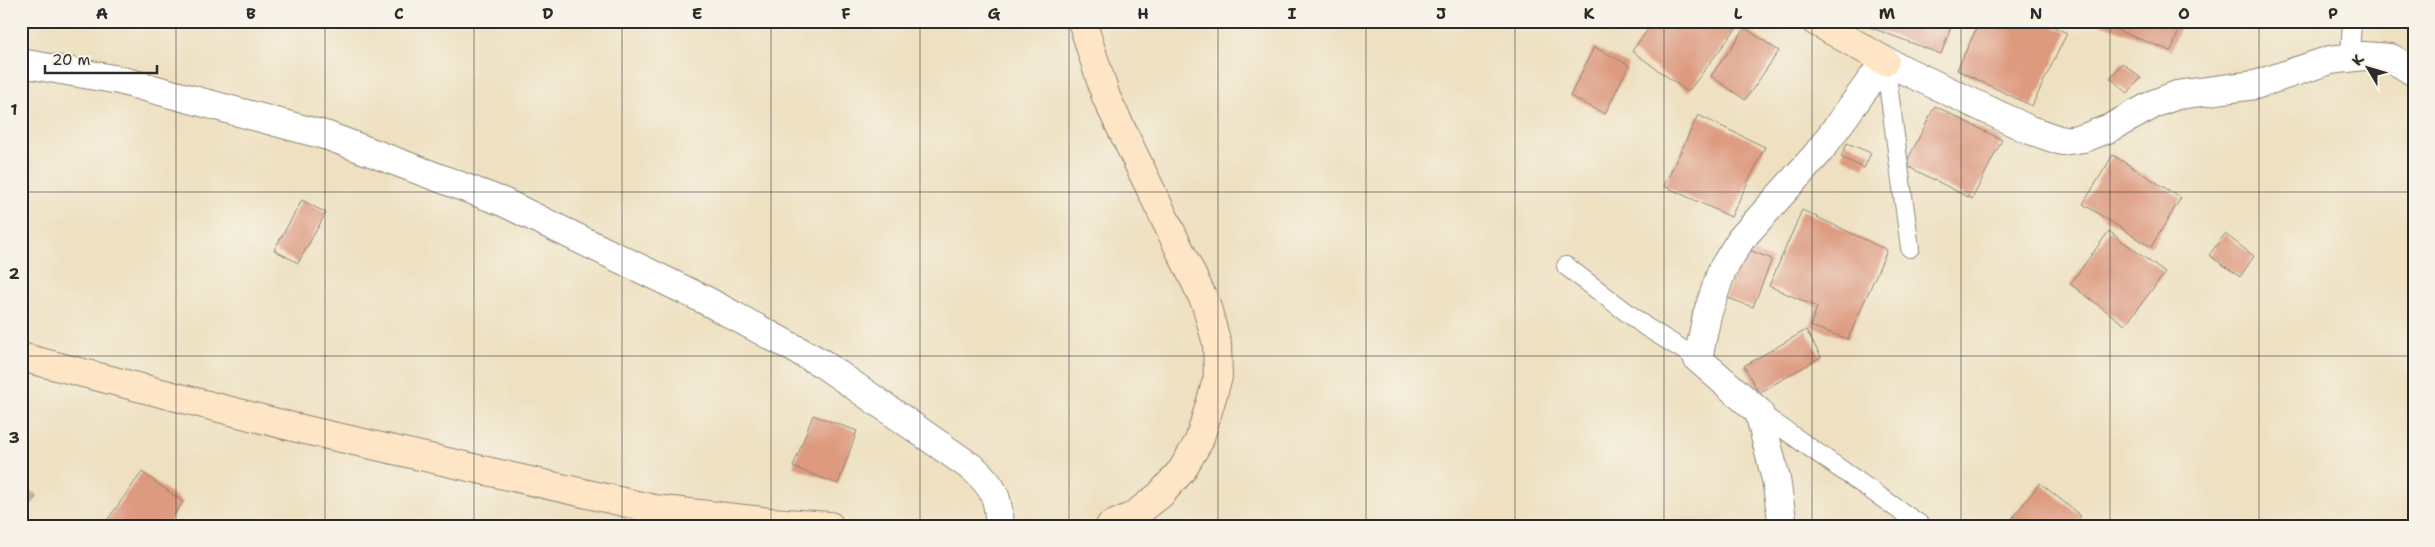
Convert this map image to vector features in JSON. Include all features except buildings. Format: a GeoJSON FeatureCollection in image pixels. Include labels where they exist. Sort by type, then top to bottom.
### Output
{"type":"FeatureCollection","features":[{"type":"Feature","properties":{"kind":"street"},"geometry":{"type":"LineString","coordinates":[[1082,21],[1106,97],[1202,295],[1217,344],[1218,377],[1199,441],[1182,470],[1160,495],[1133,516],[1110,526]]}},
{"type":"Feature","properties":{"kind":"street"},"geometry":{"type":"LineString","coordinates":[[1815,21],[1885,61],[2030,130],[2062,142],[2084,138],[2110,128],[2156,103],[2177,95],[2255,85],[2330,60],[2364,56],[2391,58],[2414,72]]}},
{"type":"Feature","properties":{"kind":"street"},"geometry":{"type":"LineString","coordinates":[[1784,526],[1776,479],[1759,412],[1698,359],[1707,315],[1722,270],[1741,239],[1818,153],[1885,61]]}},
{"type":"Feature","properties":{"kind":"street"},"geometry":{"type":"LineString","coordinates":[[21,63],[119,80],[328,136],[502,202],[705,300],[823,364],[974,469],[990,484],[998,502],[1000,526]]}},
{"type":"Feature","properties":{"kind":"street"},"geometry":{"type":"LineString","coordinates":[[21,357],[297,428],[654,509],[771,522],[830,526]]}},
{"type":"Feature","properties":{"kind":"lane"},"geometry":{"type":"LineString","coordinates":[[2350,57],[2352,21]]}},
{"type":"Feature","properties":{"kind":"lane"},"geometry":{"type":"LineString","coordinates":[[1885,61],[1910,248]]}},
{"type":"Feature","properties":{"kind":"lane"},"geometry":{"type":"LineString","coordinates":[[1566,266],[1646,327],[1698,359]]}},
{"type":"Feature","properties":{"kind":"lane"},"geometry":{"type":"LineString","coordinates":[[1759,412],[1922,526]]}}]}
